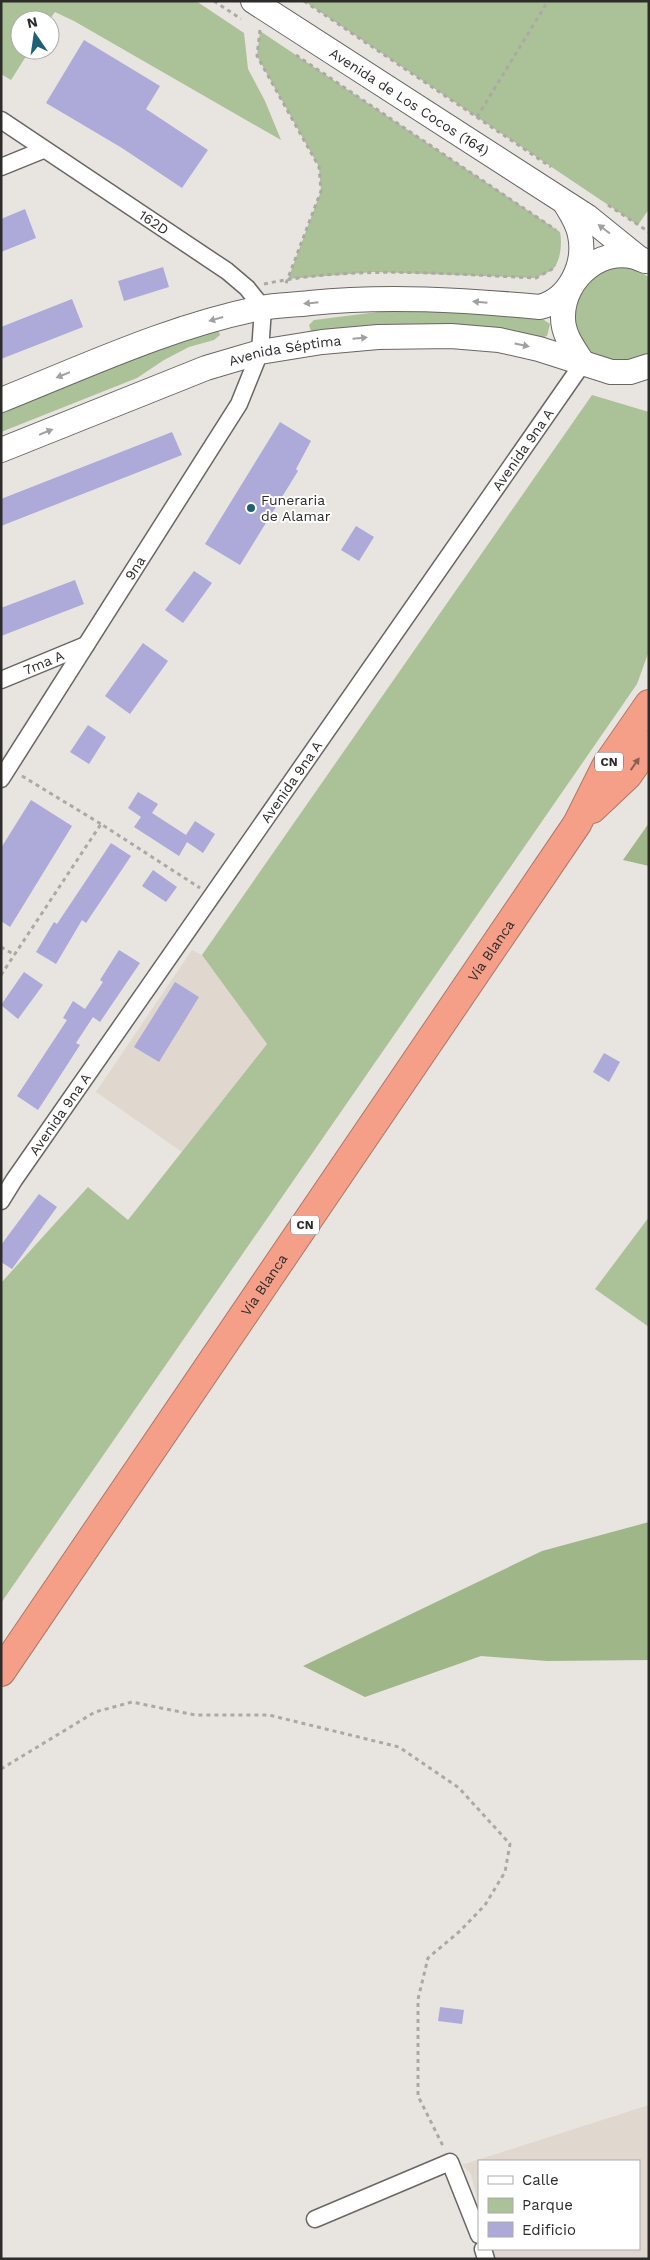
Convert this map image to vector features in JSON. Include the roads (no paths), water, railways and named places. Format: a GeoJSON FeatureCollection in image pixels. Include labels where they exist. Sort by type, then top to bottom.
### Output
{"type":"FeatureCollection","features":[{"type":"Feature","properties":{"kind":"highway","name":"Vía Blanca"},"geometry":{"type":"LineString","coordinates":[[1,1672],[577,824],[606,766],[649,704]]}},
{"type":"Feature","properties":{"kind":"highway","name":"Vía Blanca"},"geometry":{"type":"LineString","coordinates":[[577,824],[628,775],[649,744]]}},
{"type":"Feature","properties":{"kind":"highway"},"geometry":{"type":"LineString","coordinates":[[1,1653],[32,1625]]}},
{"type":"Feature","properties":{"kind":"main road","name":"Avenida de Los Cocos (164)"},"geometry":{"type":"LineString","coordinates":[[253,14],[588,217],[646,256]]}},
{"type":"Feature","properties":{"kind":"main road","name":"Avenida de Los Cocos (164)"},"geometry":{"type":"LineString","coordinates":[[565,203],[576,220],[582,250],[579,265],[564,300],[563,319],[567,338],[583,362]]}},
{"type":"Feature","properties":{"kind":"main road"},"geometry":{"type":"LineString","coordinates":[[1,400],[167,334],[220,318],[263,308],[328,301],[426,298],[540,307],[549,305],[584,269],[602,259],[620,256],[646,256]]}},
{"type":"Feature","properties":{"kind":"main road","name":"Avenida Séptima"},"geometry":{"type":"LineString","coordinates":[[1,450],[206,368],[260,352],[322,342],[378,336],[451,336],[499,340],[539,348],[610,372],[642,371]]}},
{"type":"Feature","properties":{"kind":"street","name":"162D"},"geometry":{"type":"LineString","coordinates":[[1,120],[43,150],[227,271],[247,288],[263,308]]}},
{"type":"Feature","properties":{"kind":"street"},"geometry":{"type":"LineString","coordinates":[[1,167],[43,150]]}},
{"type":"Feature","properties":{"kind":"street"},"geometry":{"type":"LineString","coordinates":[[260,352],[263,308]]}},
{"type":"Feature","properties":{"kind":"street","name":"9na"},"geometry":{"type":"LineString","coordinates":[[5,773],[239,404],[260,352]]}},
{"type":"Feature","properties":{"kind":"street","name":"Avenida 9na A"},"geometry":{"type":"LineString","coordinates":[[1,1201],[583,362]]}},
{"type":"Feature","properties":{"kind":"street","name":"7ma A"},"geometry":{"type":"LineString","coordinates":[[1,680],[86,645]]}},
{"type":"Feature","properties":{"kind":"street"},"geometry":{"type":"LineString","coordinates":[[315,2219],[450,2162],[478,2232]]}},
{"type":"Feature","properties":{"kind":"place","name":"Funeraria de Alamar"},"geometry":{"type":"Point","coordinates":[251,508]}}]}
